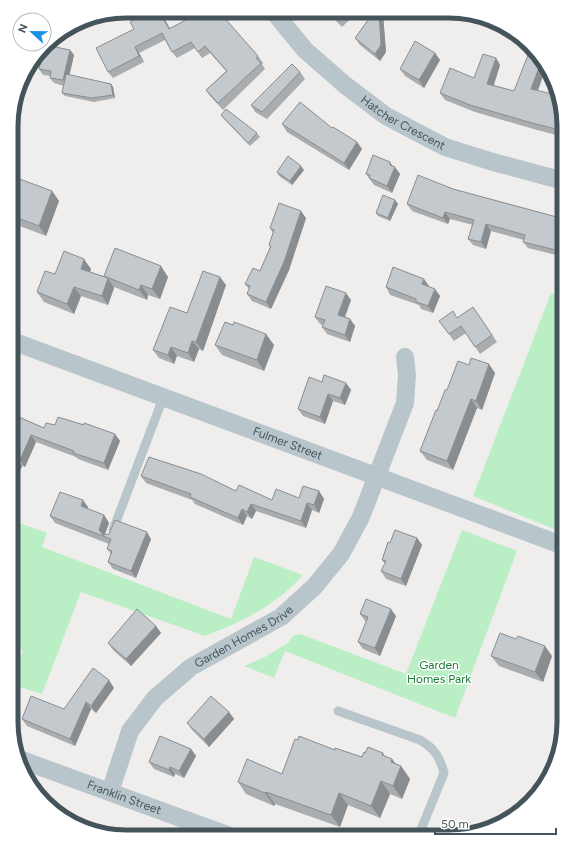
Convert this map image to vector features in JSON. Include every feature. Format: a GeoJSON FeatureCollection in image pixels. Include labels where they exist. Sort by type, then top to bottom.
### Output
{"type":"FeatureCollection","features":[{"type":"Feature","properties":{"kind":"street","name":"Hatcher Crescent"},"geometry":{"type":"LineString","coordinates":[[279,18],[305,50],[344,85],[386,116],[445,147],[557,179]]}},
{"type":"Feature","properties":{"kind":"street","name":"Fulmer Street"},"geometry":{"type":"LineString","coordinates":[[18,343],[557,543]]}},
{"type":"Feature","properties":{"kind":"street","name":"Garden Homes Drive"},"geometry":{"type":"LineString","coordinates":[[110,792],[130,731],[155,698],[191,667],[281,617],[314,588],[341,554],[361,517],[375,477],[405,403],[407,375],[405,357]]}},
{"type":"Feature","properties":{"kind":"street","name":"Franklin Street"},"geometry":{"type":"LineString","coordinates":[[25,760],[214,830]]}},
{"type":"Feature","properties":{"kind":"lane"},"geometry":{"type":"LineString","coordinates":[[110,537],[163,398]]}},
{"type":"Feature","properties":{"kind":"lane"},"geometry":{"type":"LineString","coordinates":[[338,711],[420,740],[436,752],[442,764],[444,773],[421,830]]}},
{"type":"Feature","properties":{"kind":"green space"},"geometry":{"type":"Polygon","coordinates":[[[551,293],[557,295],[557,530],[473,496],[551,293]]]}},
{"type":"Feature","properties":{"kind":"green space"},"geometry":{"type":"Polygon","coordinates":[[[18,523],[47,533],[42,547],[231,619],[254,557],[303,575],[285,593],[264,608],[226,628],[205,636],[81,592],[42,694],[18,686],[18,664],[23,650],[18,648],[18,523]]]}},
{"type":"Feature","properties":{"kind":"green space","name":"Garden Homes Park"},"geometry":{"type":"Polygon","coordinates":[[[462,530],[517,551],[455,718],[285,651],[274,678],[244,666],[265,657],[288,643],[293,636],[300,634],[406,674],[462,530]]]}},
{"type":"Feature","properties":{"kind":"building"},"geometry":{"type":"Polygon","coordinates":[[[137,18],[163,18],[169,29],[189,18],[225,18],[258,56],[256,58],[261,63],[218,103],[206,90],[227,71],[205,46],[198,52],[191,42],[172,52],[162,33],[135,47],[139,56],[108,72],[96,48],[134,29],[130,22],[137,18]]]}},
{"type":"Feature","properties":{"kind":"building"},"geometry":{"type":"Polygon","coordinates":[[[370,18],[379,18],[381,45],[375,54],[355,38],[370,18]]]}},
{"type":"Feature","properties":{"kind":"building"},"geometry":{"type":"Polygon","coordinates":[[[415,41],[435,53],[419,80],[400,69],[415,41]]]}},
{"type":"Feature","properties":{"kind":"building"},"geometry":{"type":"Polygon","coordinates":[[[53,47],[70,50],[63,80],[50,78],[51,71],[39,69],[41,60],[45,55],[48,52],[52,52],[53,47]]]}},
{"type":"Feature","properties":{"kind":"building"},"geometry":{"type":"Polygon","coordinates":[[[483,54],[496,58],[487,84],[514,91],[528,55],[532,57],[539,66],[531,89],[552,94],[555,105],[557,129],[470,105],[440,93],[450,68],[474,78],[483,54]]]}},
{"type":"Feature","properties":{"kind":"building"},"geometry":{"type":"Polygon","coordinates":[[[292,64],[300,72],[262,112],[251,105],[292,64]]]}},
{"type":"Feature","properties":{"kind":"building"},"geometry":{"type":"Polygon","coordinates":[[[66,74],[111,84],[113,95],[92,98],[62,93],[66,74]]]}},
{"type":"Feature","properties":{"kind":"building"},"geometry":{"type":"Polygon","coordinates":[[[300,102],[332,128],[333,127],[357,142],[344,163],[282,124],[300,102]]]}},
{"type":"Feature","properties":{"kind":"building"},"geometry":{"type":"Polygon","coordinates":[[[226,109],[257,133],[248,143],[221,115],[226,109]]]}},
{"type":"Feature","properties":{"kind":"building"},"geometry":{"type":"Polygon","coordinates":[[[373,155],[390,162],[390,165],[395,167],[387,186],[369,178],[370,175],[366,174],[373,155]]]}},
{"type":"Feature","properties":{"kind":"building"},"geometry":{"type":"Polygon","coordinates":[[[288,156],[301,166],[290,181],[277,172],[288,156]]]}},
{"type":"Feature","properties":{"kind":"building"},"geometry":{"type":"Polygon","coordinates":[[[418,175],[453,189],[557,217],[557,250],[523,242],[525,235],[486,224],[481,242],[468,239],[474,220],[445,212],[443,218],[407,204],[418,175]]]}},
{"type":"Feature","properties":{"kind":"building"},"geometry":{"type":"Polygon","coordinates":[[[18,178],[52,191],[39,226],[18,218],[18,178]]]}},
{"type":"Feature","properties":{"kind":"building"},"geometry":{"type":"Polygon","coordinates":[[[383,195],[395,200],[388,218],[376,213],[383,195]]]}},
{"type":"Feature","properties":{"kind":"building"},"geometry":{"type":"Polygon","coordinates":[[[279,203],[301,211],[284,262],[266,302],[247,294],[250,286],[245,284],[253,268],[260,271],[271,246],[269,245],[274,230],[270,228],[279,203]]]}},
{"type":"Feature","properties":{"kind":"building"},"geometry":{"type":"Polygon","coordinates":[[[115,248],[161,266],[152,289],[141,285],[139,290],[104,276],[115,248]]]}},
{"type":"Feature","properties":{"kind":"building"},"geometry":{"type":"Polygon","coordinates":[[[64,251],[84,259],[81,269],[108,278],[102,296],[74,287],[67,304],[37,292],[45,271],[55,274],[64,251]]]}},
{"type":"Feature","properties":{"kind":"building"},"geometry":{"type":"Polygon","coordinates":[[[393,267],[424,279],[422,284],[435,289],[428,306],[416,302],[416,299],[386,287],[393,267]]]}},
{"type":"Feature","properties":{"kind":"building"},"geometry":{"type":"Polygon","coordinates":[[[203,271],[220,277],[196,342],[192,341],[188,353],[171,347],[168,355],[153,350],[170,307],[187,313],[203,271]]]}},
{"type":"Feature","properties":{"kind":"building"},"geometry":{"type":"Polygon","coordinates":[[[326,286],[346,293],[338,315],[350,319],[345,335],[322,327],[325,320],[315,317],[326,286]]]}},
{"type":"Feature","properties":{"kind":"building"},"geometry":{"type":"Polygon","coordinates":[[[473,307],[492,335],[475,347],[461,326],[449,334],[439,321],[453,311],[457,318],[473,307]]]}},
{"type":"Feature","properties":{"kind":"building"},"geometry":{"type":"Polygon","coordinates":[[[225,322],[233,325],[234,322],[266,334],[257,360],[215,345],[225,322]]]}},
{"type":"Feature","properties":{"kind":"building"},"geometry":{"type":"Polygon","coordinates":[[[471,358],[489,364],[476,401],[471,399],[447,461],[420,451],[436,410],[437,411],[445,390],[447,390],[458,361],[469,365],[471,358]]]}},
{"type":"Feature","properties":{"kind":"building"},"geometry":{"type":"Polygon","coordinates":[[[324,375],[346,383],[340,398],[328,394],[320,417],[298,409],[309,377],[322,382],[324,375]]]}},
{"type":"Feature","properties":{"kind":"building"},"geometry":{"type":"Polygon","coordinates":[[[18,417],[44,428],[46,423],[55,425],[58,417],[84,425],[84,423],[115,434],[104,463],[73,453],[74,451],[31,435],[20,460],[18,459],[18,417]]]}},
{"type":"Feature","properties":{"kind":"building"},"geometry":{"type":"Polygon","coordinates":[[[149,457],[201,474],[236,491],[239,485],[272,500],[276,489],[299,498],[303,486],[319,491],[314,505],[307,503],[301,521],[251,504],[247,512],[242,509],[238,518],[190,497],[191,494],[141,476],[149,457]]]}},
{"type":"Feature","properties":{"kind":"building"},"geometry":{"type":"Polygon","coordinates":[[[60,492],[83,500],[81,506],[104,515],[99,530],[103,535],[109,534],[115,520],[147,532],[131,571],[108,562],[112,551],[107,549],[111,539],[50,516],[60,492]]]}},
{"type":"Feature","properties":{"kind":"building"},"geometry":{"type":"Polygon","coordinates":[[[395,530],[417,538],[401,579],[381,571],[386,561],[382,560],[388,542],[390,543],[395,530]]]}},
{"type":"Feature","properties":{"kind":"building"},"geometry":{"type":"Polygon","coordinates":[[[366,599],[391,609],[375,648],[358,642],[368,617],[360,614],[366,599]]]}},
{"type":"Feature","properties":{"kind":"building"},"geometry":{"type":"Polygon","coordinates":[[[137,609],[156,626],[126,659],[108,643],[137,609]]]}},
{"type":"Feature","properties":{"kind":"building"},"geometry":{"type":"Polygon","coordinates":[[[500,633],[516,639],[518,636],[545,646],[535,672],[491,656],[500,633]]]}},
{"type":"Feature","properties":{"kind":"building"},"geometry":{"type":"Polygon","coordinates":[[[93,668],[109,680],[91,706],[86,702],[70,739],[22,719],[31,696],[64,709],[93,668]]]}},
{"type":"Feature","properties":{"kind":"building"},"geometry":{"type":"Polygon","coordinates":[[[211,696],[229,712],[204,739],[187,723],[211,696]]]}},
{"type":"Feature","properties":{"kind":"building"},"geometry":{"type":"Polygon","coordinates":[[[160,736],[191,749],[179,771],[170,767],[169,770],[149,762],[160,736]]]}},
{"type":"Feature","properties":{"kind":"building"},"geometry":{"type":"Polygon","coordinates":[[[299,736],[335,750],[335,748],[362,757],[368,747],[383,753],[382,755],[392,759],[391,762],[401,766],[393,786],[381,781],[371,806],[339,793],[331,815],[266,792],[265,793],[238,782],[247,759],[282,774],[295,739],[298,740],[299,736]]]}}]}
